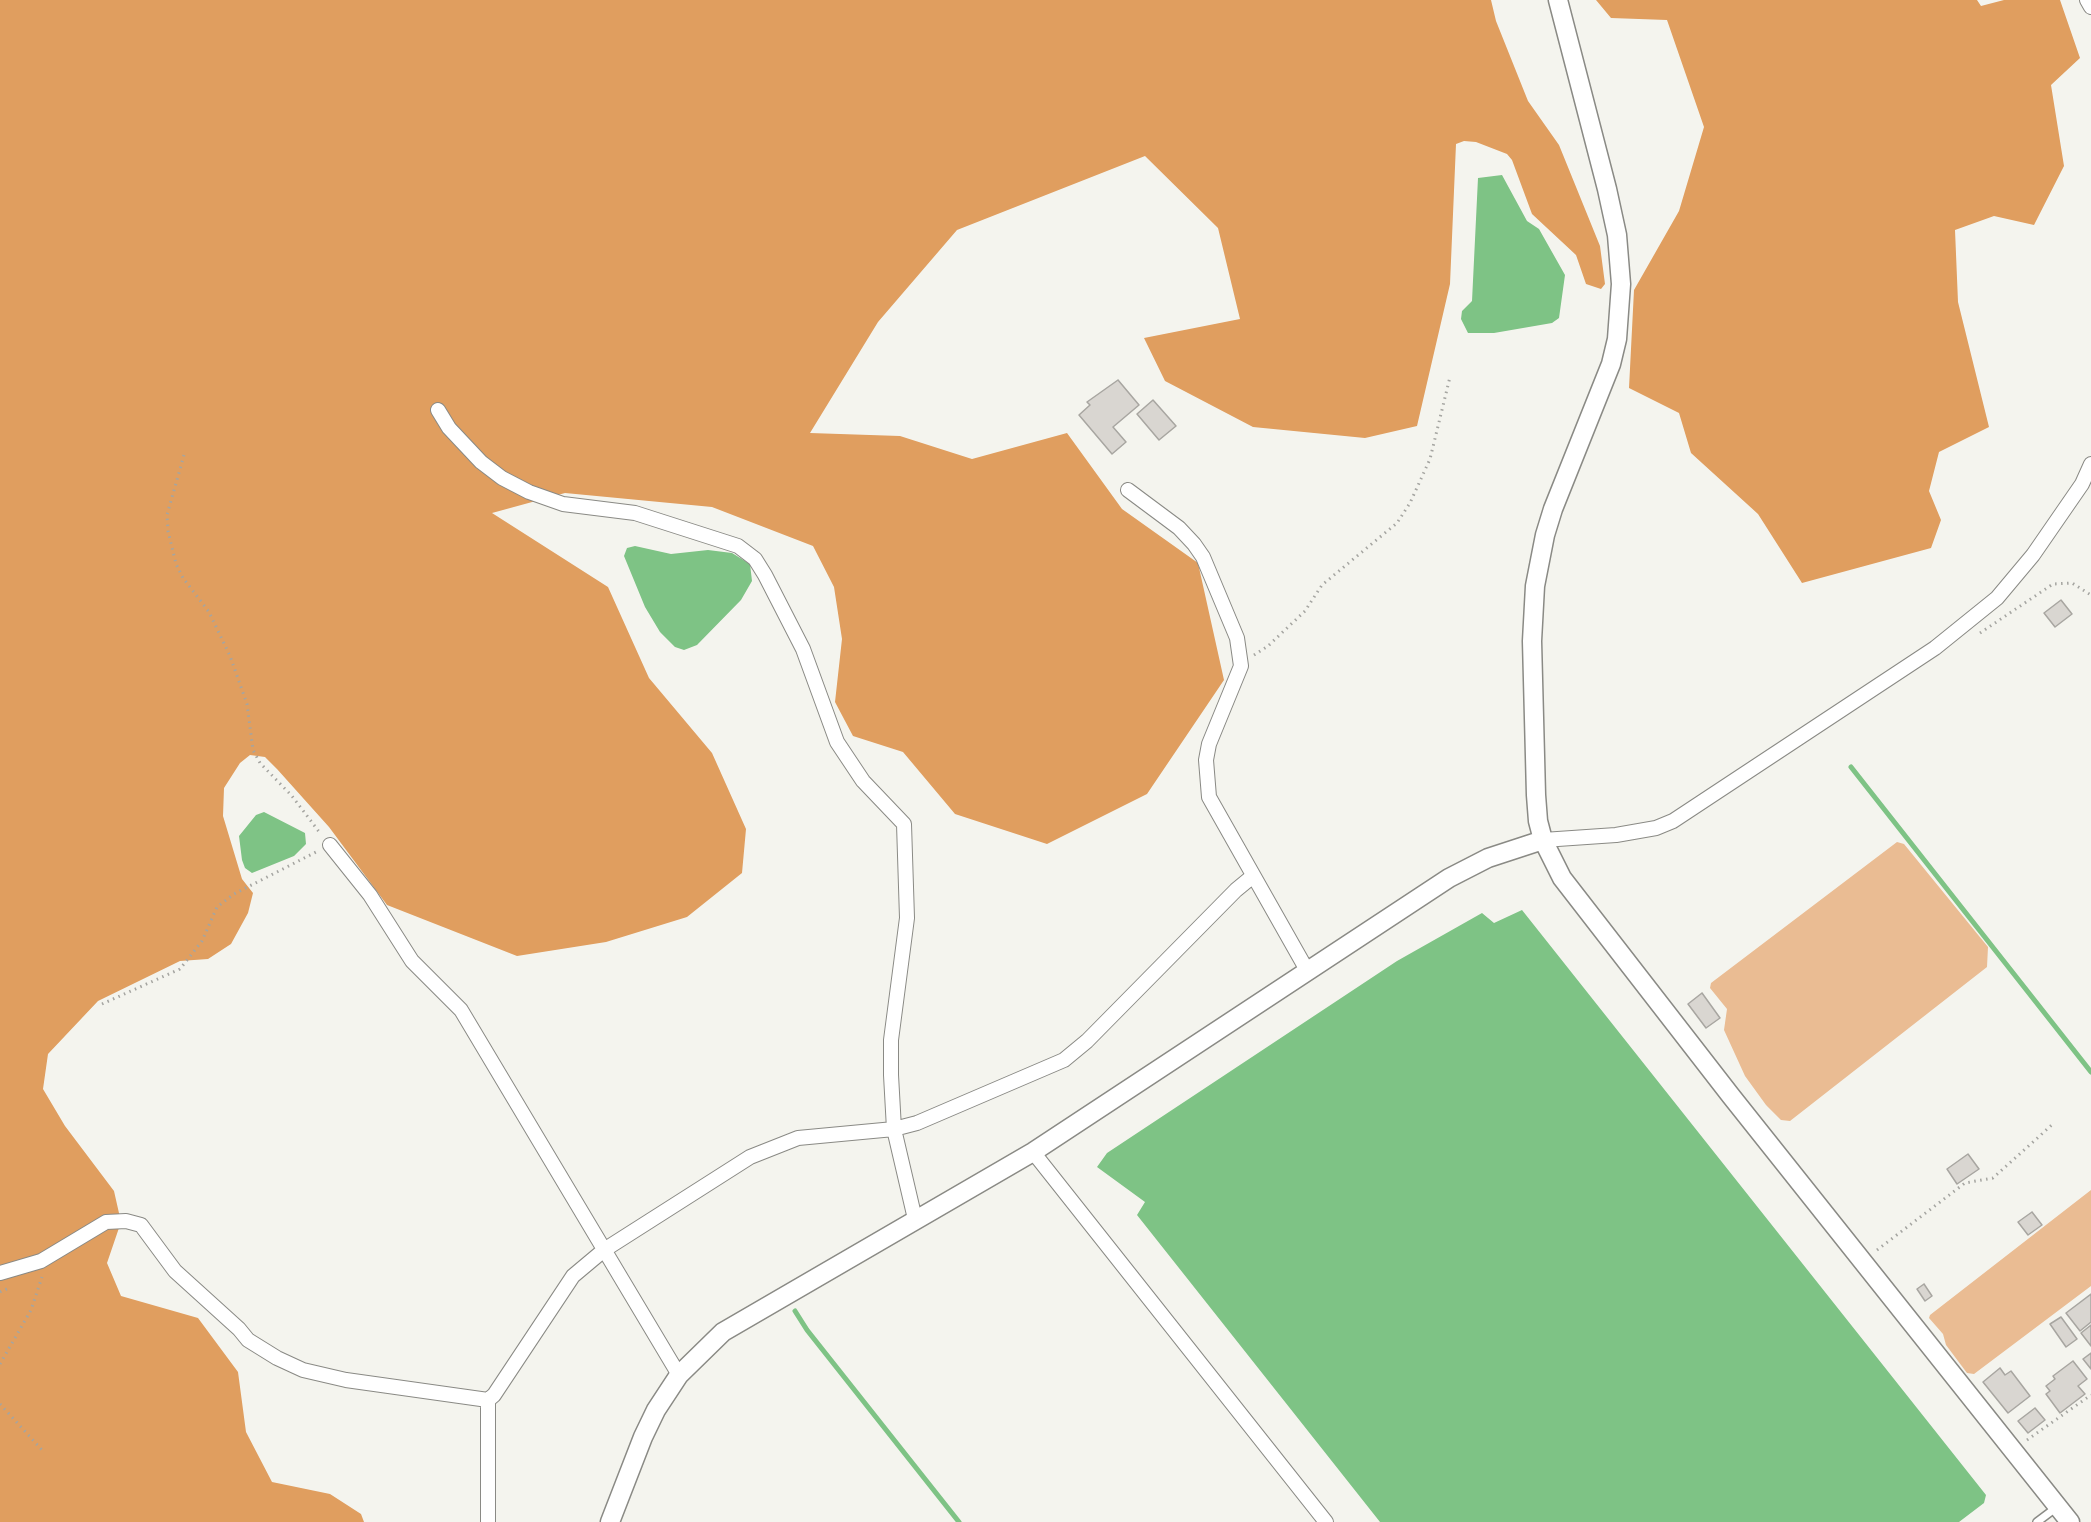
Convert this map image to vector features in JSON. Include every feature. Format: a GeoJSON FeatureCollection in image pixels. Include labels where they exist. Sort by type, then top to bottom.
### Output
{"type":"FeatureCollection","features":[{"type":"Feature","properties":{"kind":"street"},"geometry":{"type":"LineString","coordinates":[[1558,0],[1607,189],[1617,236],[1621,284],[1617,339],[1611,364],[1553,509],[1545,535],[1535,586],[1533,641],[1536,795],[1538,821],[1543,840],[1562,879],[1731,1096],[2070,1522]]}},
{"type":"Feature","properties":{"kind":"street"},"geometry":{"type":"LineString","coordinates":[[2087,0],[2091,6]]}},
{"type":"Feature","properties":{"kind":"street"},"geometry":{"type":"LineString","coordinates":[[438,410],[449,428],[481,462],[502,478],[529,492],[563,504],[634,513],[738,546],[755,559],[793,627],[837,742],[864,781],[904,824],[908,918],[891,1040],[894,1129],[915,1219]]}},
{"type":"Feature","properties":{"kind":"street"},"geometry":{"type":"LineString","coordinates":[[610,1522],[643,1437],[656,1410],[679,1375],[716,1338],[748,1315],[1033,1152],[1449,878],[1488,858],[1543,840],[1616,835],[1656,828],[1674,821],[1954,634],[1997,598],[2033,555],[2082,484],[2091,464]]}},
{"type":"Feature","properties":{"kind":"street"},"geometry":{"type":"LineString","coordinates":[[1128,490],[1179,528],[1203,557],[1237,638],[1241,666],[1209,744],[1205,775],[1209,797],[1308,972]]}},
{"type":"Feature","properties":{"kind":"street"},"geometry":{"type":"LineString","coordinates":[[330,845],[370,895],[412,961],[461,1010],[679,1375]]}},
{"type":"Feature","properties":{"kind":"street"},"geometry":{"type":"LineString","coordinates":[[0,1273],[41,1261],[106,1222],[126,1221],[141,1225],[175,1271],[239,1329],[248,1340],[277,1358],[303,1370],[346,1380],[488,1400],[494,1395],[573,1276],[603,1250],[750,1157],[798,1138],[894,1129],[928,1119],[1064,1060],[1087,1041],[1236,890],[1253,876]]}},
{"type":"Feature","properties":{"kind":"street"},"geometry":{"type":"LineString","coordinates":[[1033,1152],[1326,1522]]}},
{"type":"Feature","properties":{"kind":"street"},"geometry":{"type":"LineString","coordinates":[[488,1400],[488,1522]]}},
{"type":"Feature","properties":{"kind":"lane"},"geometry":{"type":"LineString","coordinates":[[2037,1522],[2058,1507]]}},
{"type":"Feature","properties":{"kind":"path"},"geometry":{"type":"LineString","coordinates":[[1241,666],[1282,634],[1305,611],[1322,585],[1397,523],[1410,503],[1430,459],[1450,377]]}},
{"type":"Feature","properties":{"kind":"path"},"geometry":{"type":"LineString","coordinates":[[102,1004],[180,969],[202,941],[217,907],[234,894],[330,845],[292,796],[260,763],[253,750],[247,704],[230,656],[209,612],[183,579],[176,564],[167,515],[184,455]]}},
{"type":"Feature","properties":{"kind":"path"},"geometry":{"type":"LineString","coordinates":[[1954,634],[1967,638],[1984,632],[2053,584],[2072,583],[2091,595]]}},
{"type":"Feature","properties":{"kind":"path"},"geometry":{"type":"LineString","coordinates":[[1863,1260],[1889,1243],[1965,1183],[1993,1178],[2054,1123]]}},
{"type":"Feature","properties":{"kind":"path"},"geometry":{"type":"LineString","coordinates":[[0,1364],[31,1310],[43,1272],[41,1261]]}},
{"type":"Feature","properties":{"kind":"path"},"geometry":{"type":"LineString","coordinates":[[2013,1451],[2058,1416],[2064,1416],[2091,1395]]}},
{"type":"Feature","properties":{"kind":"path"},"geometry":{"type":"LineString","coordinates":[[0,1404],[42,1450]]}},
{"type":"Feature","properties":{"kind":"shaded area"},"geometry":{"type":"Polygon","coordinates":[[[0,0],[1491,0],[1496,21],[1528,101],[1559,145],[1600,246],[1605,284],[1601,289],[1586,284],[1576,255],[1532,214],[1512,160],[1507,154],[1476,142],[1464,141],[1456,144],[1450,284],[1417,426],[1365,438],[1253,427],[1165,381],[1144,338],[1240,319],[1218,228],[1145,156],[957,230],[878,322],[810,433],[900,436],[972,459],[1067,433],[1122,509],[1198,563],[1224,680],[1147,794],[1047,844],[955,814],[903,752],[853,736],[835,702],[842,639],[834,587],[813,546],[712,507],[565,493],[492,513],[608,587],[649,678],[712,753],[746,829],[742,873],[687,917],[606,942],[517,956],[387,905],[329,827],[265,757],[250,755],[240,763],[224,788],[223,816],[242,879],[253,893],[248,913],[231,944],[208,959],[180,961],[98,1001],[48,1054],[43,1089],[65,1126],[114,1191],[121,1222],[107,1263],[121,1296],[198,1318],[238,1372],[246,1432],[272,1482],[330,1494],[361,1514],[364,1522],[0,1522],[0,0]]]}},
{"type":"Feature","properties":{"kind":"shaded area"},"geometry":{"type":"Polygon","coordinates":[[[1596,0],[1977,0],[1981,6],[2004,0],[2060,0],[2080,58],[2051,85],[2064,166],[2034,225],[1994,216],[1955,230],[1958,302],[1989,427],[1939,452],[1929,491],[1941,520],[1931,548],[1802,583],[1758,514],[1691,453],[1679,413],[1629,388],[1634,290],[1679,211],[1704,127],[1667,20],[1611,18],[1596,0]]]}},
{"type":"Feature","properties":{"kind":"shaded area"},"geometry":{"type":"Polygon","coordinates":[[[1502,175],[1527,221],[1539,229],[1565,275],[1559,318],[1552,323],[1494,333],[1468,333],[1461,319],[1462,311],[1472,301],[1478,178],[1502,175]]]}},
{"type":"Feature","properties":{"kind":"shaded area"},"geometry":{"type":"Polygon","coordinates":[[[635,546],[671,554],[708,550],[732,553],[750,564],[752,581],[741,600],[697,645],[684,650],[675,647],[660,632],[645,607],[624,556],[627,548],[635,546]]]}},
{"type":"Feature","properties":{"kind":"shaded area"},"geometry":{"type":"Polygon","coordinates":[[[264,812],[305,833],[306,844],[294,856],[252,873],[245,868],[242,860],[239,836],[256,815],[264,812]]]}},
{"type":"Feature","properties":{"kind":"shaded area"},"geometry":{"type":"Polygon","coordinates":[[[1897,842],[1904,844],[1988,947],[1987,967],[1790,1121],[1781,1120],[1766,1105],[1745,1076],[1724,1030],[1727,1009],[1710,988],[1711,983],[1897,842]]]}},
{"type":"Feature","properties":{"kind":"shaded area"},"geometry":{"type":"Polygon","coordinates":[[[1522,910],[1986,1495],[1984,1503],[1959,1522],[1380,1522],[1137,1215],[1145,1202],[1097,1167],[1107,1153],[1397,961],[1482,913],[1494,923],[1522,910]]]}},
{"type":"Feature","properties":{"kind":"shaded area"},"geometry":{"type":"Polygon","coordinates":[[[2091,1190],[2091,1286],[1974,1374],[1967,1373],[1946,1345],[1943,1334],[1929,1318],[1930,1315],[2091,1190]]]}},
{"type":"Feature","properties":{"kind":"building"},"geometry":{"type":"Polygon","coordinates":[[[1118,380],[1139,405],[1113,427],[1126,442],[1112,454],[1079,415],[1090,405],[1087,402],[1118,380]]]}},
{"type":"Feature","properties":{"kind":"building"},"geometry":{"type":"Polygon","coordinates":[[[1153,400],[1176,426],[1159,440],[1137,414],[1153,400]]]}},
{"type":"Feature","properties":{"kind":"building"},"geometry":{"type":"Polygon","coordinates":[[[2061,600],[2072,614],[2055,627],[2044,613],[2061,600]]]}},
{"type":"Feature","properties":{"kind":"building"},"geometry":{"type":"Polygon","coordinates":[[[1702,993],[1720,1018],[1706,1028],[1688,1004],[1702,993]]]}},
{"type":"Feature","properties":{"kind":"building"},"geometry":{"type":"Polygon","coordinates":[[[1968,1154],[1979,1169],[1957,1184],[1947,1169],[1968,1154]]]}},
{"type":"Feature","properties":{"kind":"building"},"geometry":{"type":"Polygon","coordinates":[[[2032,1212],[2042,1225],[2028,1235],[2018,1222],[2032,1212]]]}},
{"type":"Feature","properties":{"kind":"building"},"geometry":{"type":"Polygon","coordinates":[[[1924,1284],[1932,1296],[1925,1301],[1917,1289],[1924,1284]]]}},
{"type":"Feature","properties":{"kind":"building"},"geometry":{"type":"Polygon","coordinates":[[[2091,1294],[2091,1322],[2080,1331],[2066,1313],[2091,1294]]]}},
{"type":"Feature","properties":{"kind":"building"},"geometry":{"type":"Polygon","coordinates":[[[2061,1317],[2077,1339],[2066,1347],[2050,1324],[2061,1317]]]}},
{"type":"Feature","properties":{"kind":"building"},"geometry":{"type":"Polygon","coordinates":[[[2091,1325],[2091,1346],[2081,1333],[2091,1325]]]}},
{"type":"Feature","properties":{"kind":"building"},"geometry":{"type":"Polygon","coordinates":[[[2091,1353],[2091,1369],[2083,1359],[2091,1353]]]}},
{"type":"Feature","properties":{"kind":"building"},"geometry":{"type":"Polygon","coordinates":[[[2073,1361],[2087,1379],[2078,1386],[2085,1394],[2060,1413],[2046,1394],[2050,1391],[2046,1386],[2055,1379],[2053,1376],[2073,1361]]]}},
{"type":"Feature","properties":{"kind":"building"},"geometry":{"type":"Polygon","coordinates":[[[2000,1368],[2005,1375],[2011,1371],[2030,1396],[2008,1413],[1983,1382],[2000,1368]]]}},
{"type":"Feature","properties":{"kind":"building"},"geometry":{"type":"Polygon","coordinates":[[[2035,1408],[2045,1420],[2028,1433],[2018,1421],[2035,1408]]]}},
{"type":"Feature","properties":{"kind":"waterway"},"geometry":{"type":"LineString","coordinates":[[1851,767],[2091,1072]]}},
{"type":"Feature","properties":{"kind":"waterway"},"geometry":{"type":"LineString","coordinates":[[795,1311],[807,1330],[959,1522]]}}]}
